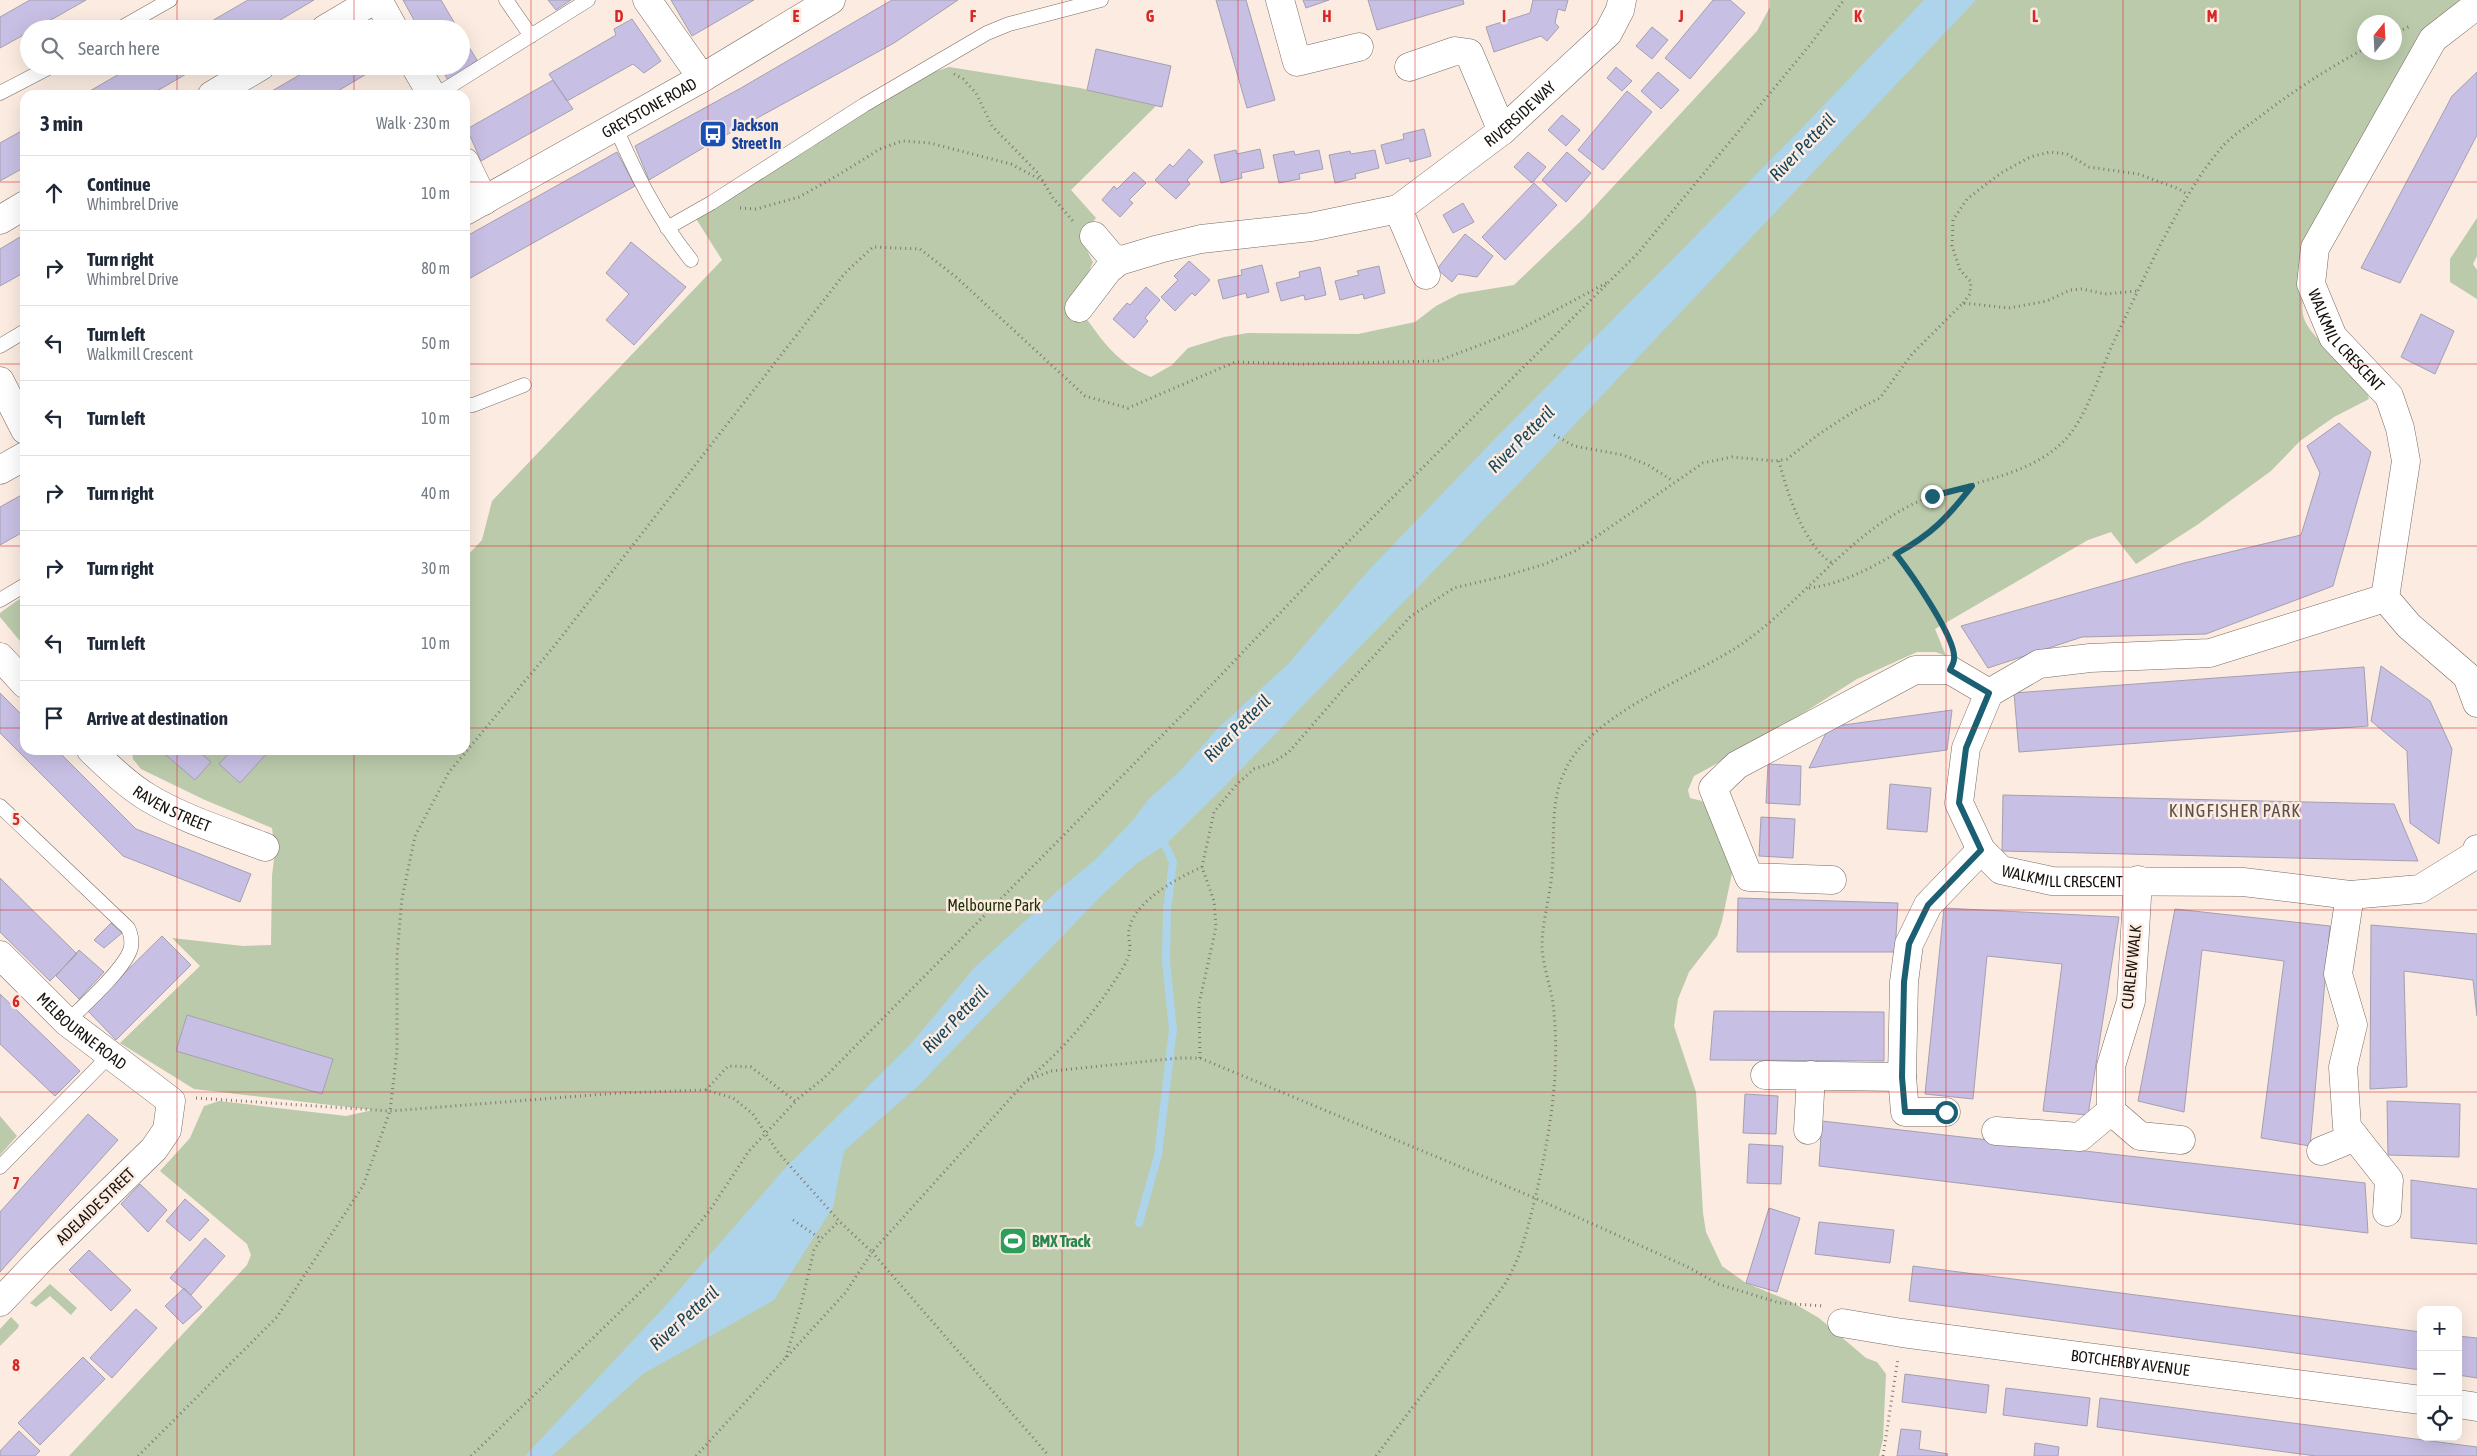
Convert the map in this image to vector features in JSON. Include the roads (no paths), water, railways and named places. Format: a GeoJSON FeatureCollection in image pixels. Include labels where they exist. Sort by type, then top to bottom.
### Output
{"type":"FeatureCollection","features":[{"type":"Feature","properties":{"kind":"street"},"geometry":{"type":"LineString","coordinates":[[341,20],[376,0],[388,20]]}},
{"type":"Feature","properties":{"kind":"street"},"geometry":{"type":"LineString","coordinates":[[647,0],[702,78]]}},
{"type":"Feature","properties":{"kind":"street","name":"GREYSTONE ROAD"},"geometry":{"type":"LineString","coordinates":[[474,206],[702,78],[831,0]]}},
{"type":"Feature","properties":{"kind":"street"},"geometry":{"type":"LineString","coordinates":[[1280,0],[1297,62],[1359,47]]}},
{"type":"Feature","properties":{"kind":"street","name":"RIVERSIDE WAY"},"geometry":{"type":"LineString","coordinates":[[1119,261],[1201,239],[1311,227],[1398,209],[1502,130],[1608,33],[1620,10],[1622,0]]}},
{"type":"Feature","properties":{"kind":"street","name":"WALKMILL CRESCENT"},"geometry":{"type":"LineString","coordinates":[[2385,598],[2406,461],[2400,428],[2390,396],[2333,337],[2311,284],[2315,248],[2433,39],[2477,5]]}},
{"type":"Feature","properties":{"kind":"street"},"geometry":{"type":"LineString","coordinates":[[1409,67],[1455,51],[1469,53],[1502,130]]}},
{"type":"Feature","properties":{"kind":"street"},"geometry":{"type":"LineString","coordinates":[[220,90],[246,75]]}},
{"type":"Feature","properties":{"kind":"street"},"geometry":{"type":"LineString","coordinates":[[421,75],[431,90]]}},
{"type":"Feature","properties":{"kind":"street"},"geometry":{"type":"LineString","coordinates":[[470,186],[474,206]]}},
{"type":"Feature","properties":{"kind":"street"},"geometry":{"type":"LineString","coordinates":[[0,220],[20,208]]}},
{"type":"Feature","properties":{"kind":"street"},"geometry":{"type":"LineString","coordinates":[[1398,209],[1426,275]]}},
{"type":"Feature","properties":{"kind":"street"},"geometry":{"type":"LineString","coordinates":[[1079,308],[1108,270],[1119,261],[1110,255],[1094,236]]}},
{"type":"Feature","properties":{"kind":"street"},"geometry":{"type":"LineString","coordinates":[[0,381],[20,420]]}},
{"type":"Feature","properties":{"kind":"street"},"geometry":{"type":"LineString","coordinates":[[0,470],[20,459]]}},
{"type":"Feature","properties":{"kind":"street"},"geometry":{"type":"LineString","coordinates":[[1832,880],[1749,877],[1713,788],[1737,765],[1914,670],[1950,670],[1989,693],[2040,664],[2090,658],[2210,653],[2385,598],[2409,626],[2467,676],[2477,703]]}},
{"type":"Feature","properties":{"kind":"street"},"geometry":{"type":"LineString","coordinates":[[0,657],[20,679]]}},
{"type":"Feature","properties":{"kind":"street","name":"WALKMILL CRESCENT"},"geometry":{"type":"LineString","coordinates":[[1989,693],[1966,748],[1959,803],[1981,850],[2001,870],[2052,881],[2243,882],[2350,895],[2420,889],[2476,854]]}},
{"type":"Feature","properties":{"kind":"street","name":"RAVEN STREET"},"geometry":{"type":"LineString","coordinates":[[96,755],[113,772],[148,798],[199,822],[265,847]]}},
{"type":"Feature","properties":{"kind":"street"},"geometry":{"type":"LineString","coordinates":[[1946,1112],[1905,1112],[1902,1077],[1904,982],[1909,944],[1928,905],[1981,850]]}},
{"type":"Feature","properties":{"kind":"street","name":"CURLEW WALK"},"geometry":{"type":"LineString","coordinates":[[2111,1112],[2111,1066],[2131,1001],[2138,880]]}},
{"type":"Feature","properties":{"kind":"street"},"geometry":{"type":"LineString","coordinates":[[2350,895],[2338,974],[2353,1025],[2343,1067],[2347,1127],[2389,1180],[2388,1212]]}},
{"type":"Feature","properties":{"kind":"street","name":"MELBOURNE ROAD"},"geometry":{"type":"LineString","coordinates":[[0,955],[67,1022],[171,1101]]}},
{"type":"Feature","properties":{"kind":"street"},"geometry":{"type":"LineString","coordinates":[[1765,1075],[1902,1077]]}},
{"type":"Feature","properties":{"kind":"street"},"geometry":{"type":"LineString","coordinates":[[1808,1130],[1811,1075]]}},
{"type":"Feature","properties":{"kind":"street","name":"ADELAIDE STREET"},"geometry":{"type":"LineString","coordinates":[[0,1302],[40,1259],[154,1149],[167,1130],[171,1101]]}},
{"type":"Feature","properties":{"kind":"street"},"geometry":{"type":"LineString","coordinates":[[1996,1131],[2080,1137],[2111,1112],[2140,1136],[2181,1140]]}},
{"type":"Feature","properties":{"kind":"street"},"geometry":{"type":"LineString","coordinates":[[2321,1151],[2355,1137]]}},
{"type":"Feature","properties":{"kind":"street","name":"BOTCHERBY AVENUE"},"geometry":{"type":"LineString","coordinates":[[1842,1323],[1902,1333],[2417,1399]]}},
{"type":"Feature","properties":{"kind":"street"},"geometry":{"type":"LineString","coordinates":[[2462,1405],[2477,1407]]}},
{"type":"Feature","properties":{"kind":"lane"},"geometry":{"type":"LineString","coordinates":[[135,20],[170,0]]}},
{"type":"Feature","properties":{"kind":"lane"},"geometry":{"type":"LineString","coordinates":[[506,0],[531,36]]}},
{"type":"Feature","properties":{"kind":"lane"},"geometry":{"type":"LineString","coordinates":[[470,73],[588,0]]}},
{"type":"Feature","properties":{"kind":"lane"},"geometry":{"type":"LineString","coordinates":[[667,228],[710,203],[864,105],[987,34],[1009,24],[1101,0]]}},
{"type":"Feature","properties":{"kind":"lane"},"geometry":{"type":"LineString","coordinates":[[0,93],[35,75]]}},
{"type":"Feature","properties":{"kind":"lane"},"geometry":{"type":"LineString","coordinates":[[442,90],[467,75]]}},
{"type":"Feature","properties":{"kind":"lane"},"geometry":{"type":"LineString","coordinates":[[616,126],[637,176],[667,228],[691,260]]}},
{"type":"Feature","properties":{"kind":"lane"},"geometry":{"type":"LineString","coordinates":[[0,346],[20,334]]}},
{"type":"Feature","properties":{"kind":"lane"},"geometry":{"type":"LineString","coordinates":[[470,405],[524,385]]}},
{"type":"Feature","properties":{"kind":"lane"},"geometry":{"type":"LineString","coordinates":[[0,600],[20,588]]}},
{"type":"Feature","properties":{"kind":"lane"},"geometry":{"type":"LineString","coordinates":[[0,806],[128,928],[131,934],[129,953],[113,975],[67,1022]]}},
{"type":"Feature","properties":{"kind":"lane"},"geometry":{"type":"LineString","coordinates":[[0,1167],[110,1055]]}},
{"type":"Feature","properties":{"kind":"water","name":"River Petteril"},"geometry":{"type":"Polygon","coordinates":[[[1924,0],[1976,0],[1522,480],[1224,787],[1165,845],[1137,863],[1101,896],[919,1085],[844,1151],[833,1207],[774,1300],[643,1374],[552,1456],[525,1456],[666,1305],[787,1166],[911,1044],[974,968],[1062,887],[1096,859],[1133,820],[1148,800],[1183,768],[1216,730],[1288,664],[1368,571],[1486,448],[1804,126],[1924,0]]]}},
{"type":"Feature","properties":{"kind":"waterway"},"geometry":{"type":"LineString","coordinates":[[1139,1223],[1158,1155],[1173,1030],[1166,961],[1167,910],[1173,862],[1165,845],[1159,839]]}},
{"type":"Feature","properties":{"kind":"place","name":"Jackson Street In"},"geometry":{"type":"Point","coordinates":[713,134]}},
{"type":"Feature","properties":{"kind":"place","name":"BMX Track"},"geometry":{"type":"Point","coordinates":[1013,1241]}},
{"type":"Feature","properties":{"kind":"district","name":"KINGFISHER PARK"},"geometry":{"type":"Point","coordinates":[2235,810]}},
{"type":"Feature","properties":{"kind":"park label","name":"Melbourne Park"},"geometry":{"type":"Point","coordinates":[994,905]}}]}
